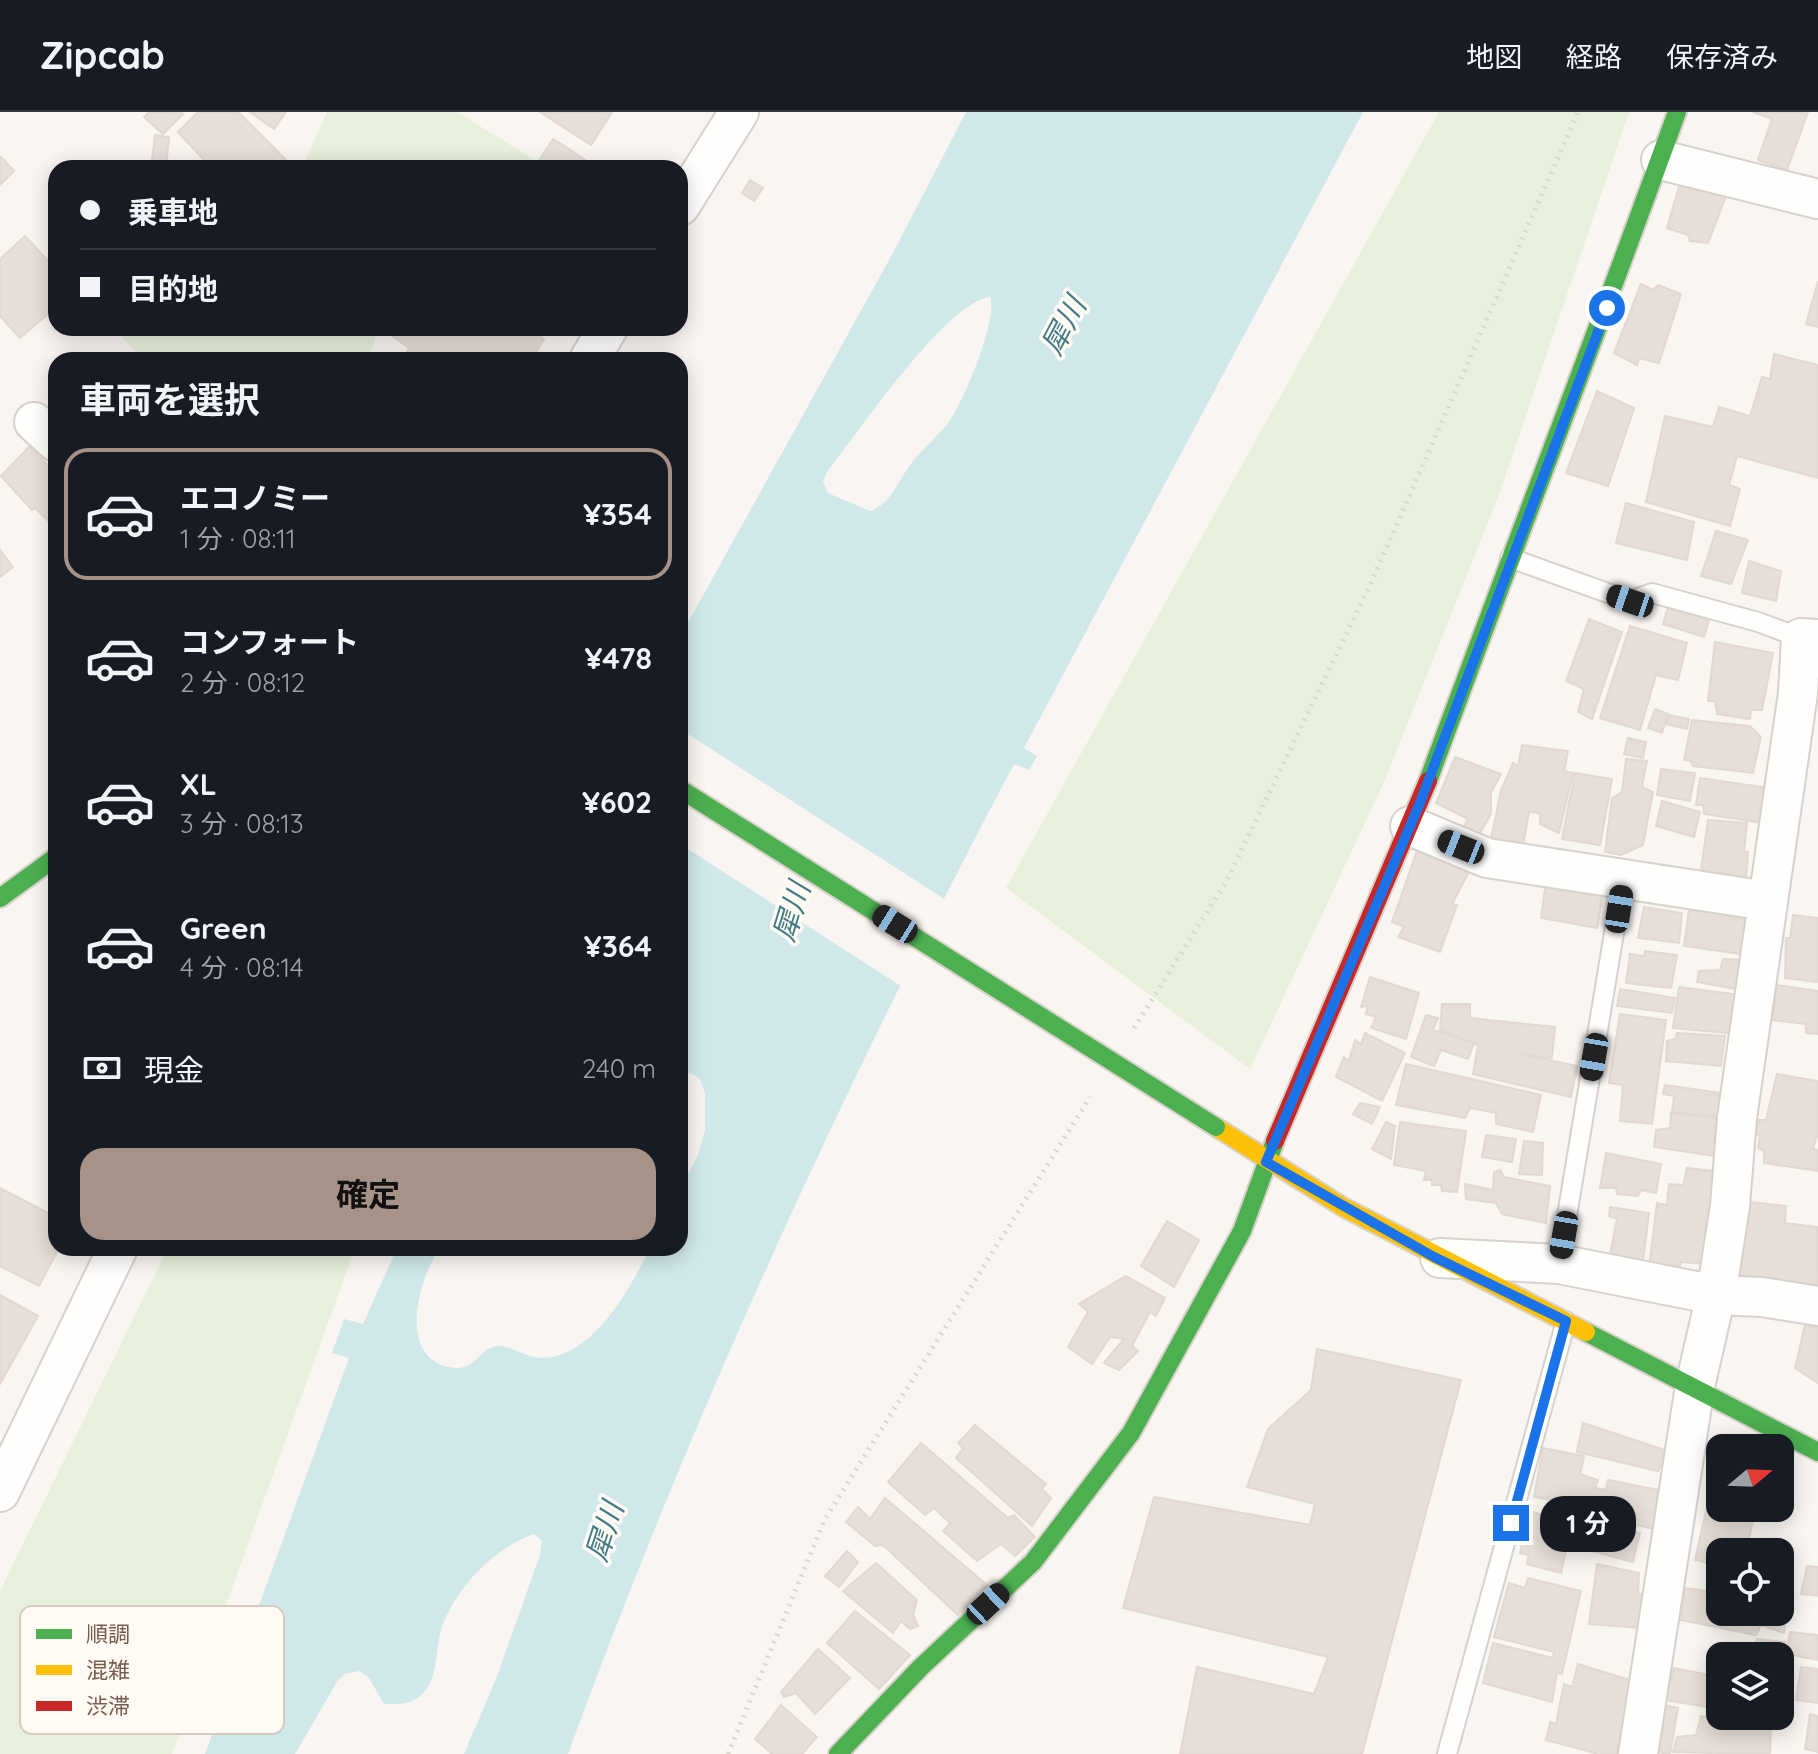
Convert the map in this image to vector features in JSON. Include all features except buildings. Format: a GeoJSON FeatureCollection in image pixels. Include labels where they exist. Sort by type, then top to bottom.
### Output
{"type":"FeatureCollection","features":[{"type":"Feature","properties":{"kind":"street"},"geometry":{"type":"LineString","coordinates":[[688,193],[739,112]]}},
{"type":"Feature","properties":{"kind":"street"},"geometry":{"type":"LineString","coordinates":[[838,1754],[920,1668],[1033,1562],[1131,1433],[1242,1231],[1266,1162],[1410,826],[1510,558],[1563,427],[1677,112]]}},
{"type":"Feature","properties":{"kind":"street"},"geometry":{"type":"LineString","coordinates":[[1661,160],[1818,199]]}},
{"type":"Feature","properties":{"kind":"street"},"geometry":{"type":"LineString","coordinates":[[1638,1754],[1695,1386],[1716,1295],[1767,901],[1809,638]]}},
{"type":"Feature","properties":{"kind":"street"},"geometry":{"type":"LineString","coordinates":[[688,794],[1216,1127],[1266,1162],[1434,1257],[1695,1386],[1818,1452]]}},
{"type":"Feature","properties":{"kind":"street"},"geometry":{"type":"LineString","coordinates":[[1410,826],[1487,858],[1767,901]]}},
{"type":"Feature","properties":{"kind":"street"},"geometry":{"type":"LineString","coordinates":[[0,898],[48,863]]}},
{"type":"Feature","properties":{"kind":"street"},"geometry":{"type":"LineString","coordinates":[[0,1492],[114,1256]]}},
{"type":"Feature","properties":{"kind":"street"},"geometry":{"type":"LineString","coordinates":[[1434,1257],[1559,1264],[1716,1295],[1762,1297],[1818,1306]]}},
{"type":"Feature","properties":{"kind":"lane"},"geometry":{"type":"LineString","coordinates":[[1510,558],[1630,601],[1652,593],[1809,638]]}},
{"type":"Feature","properties":{"kind":"lane"},"geometry":{"type":"LineString","coordinates":[[1559,1264],[1623,879]]}},
{"type":"Feature","properties":{"kind":"lane"},"geometry":{"type":"LineString","coordinates":[[1447,1754],[1566,1321]]}},
{"type":"Feature","properties":{"kind":"path"},"geometry":{"type":"LineString","coordinates":[[1127,1038],[1226,882],[1247,839],[1371,583],[1578,112]]}},
{"type":"Feature","properties":{"kind":"path"},"geometry":{"type":"LineString","coordinates":[[728,1754],[825,1519],[1095,1090]]}},
{"type":"Feature","properties":{"kind":"green space"},"geometry":{"type":"Polygon","coordinates":[[[327,112],[457,112],[535,160],[306,160],[327,112]]]}},
{"type":"Feature","properties":{"kind":"green space"},"geometry":{"type":"Polygon","coordinates":[[[1439,112],[1629,112],[1500,492],[1384,782],[1250,1069],[1006,888],[1439,112]]]}},
{"type":"Feature","properties":{"kind":"green space"},"geometry":{"type":"Polygon","coordinates":[[[122,336],[376,336],[371,352],[135,352],[122,336]]]}},
{"type":"Feature","properties":{"kind":"green space"},"geometry":{"type":"Polygon","coordinates":[[[164,1256],[352,1256],[226,1606],[20,1606],[20,1734],[179,1734],[172,1754],[0,1754],[0,1591],[164,1256]]]}},
{"type":"Feature","properties":{"kind":"water","name":"犀川"},"geometry":{"type":"Polygon","coordinates":[[[966,112],[1363,112],[1024,748],[1037,756],[1029,770],[1014,764],[890,1005],[719,1375],[666,1501],[568,1754],[464,1754],[496,1679],[540,1555],[542,1541],[534,1534],[489,1561],[464,1588],[440,1634],[430,1682],[418,1697],[403,1704],[384,1704],[369,1678],[360,1671],[345,1674],[338,1680],[295,1754],[205,1754],[212,1734],[284,1734],[284,1606],[259,1606],[349,1358],[332,1353],[344,1319],[363,1324],[393,1256],[435,1256],[419,1299],[418,1336],[425,1352],[436,1363],[455,1368],[468,1365],[486,1350],[497,1346],[544,1358],[562,1354],[595,1333],[609,1317],[646,1256],[688,1256],[688,1174],[698,1155],[705,1130],[705,1093],[700,1079],[688,1074],[688,623],[894,251],[966,112]],[[990,297],[972,304],[927,345],[827,472],[823,482],[828,493],[870,511],[890,496],[909,467],[947,425],[957,409],[979,358],[989,322],[990,297]]]}},
{"type":"Feature","properties":{"kind":"pier"},"geometry":{"type":"Polygon","coordinates":[[[688,734],[946,900],[904,988],[688,849],[688,734]]]}},
{"type":"Feature","properties":{"kind":"traffic: fast"},"geometry":{"type":"LineString","coordinates":[[1428,781],[1677,112]]}},
{"type":"Feature","properties":{"kind":"traffic: fast"},"geometry":{"type":"LineString","coordinates":[[688,794],[1216,1127]]}},
{"type":"Feature","properties":{"kind":"traffic: fast"},"geometry":{"type":"LineString","coordinates":[[0,898],[48,863]]}},
{"type":"Feature","properties":{"kind":"traffic: fast"},"geometry":{"type":"LineString","coordinates":[[838,1754],[920,1668],[1033,1562],[1131,1433],[1242,1231],[1275,1141]]}},
{"type":"Feature","properties":{"kind":"traffic: fast"},"geometry":{"type":"LineString","coordinates":[[1586,1332],[1818,1452]]}},
{"type":"Feature","properties":{"kind":"traffic: slow"},"geometry":{"type":"LineString","coordinates":[[1216,1127],[1343,1207],[1586,1332]]}},
{"type":"Feature","properties":{"kind":"traffic: jam"},"geometry":{"type":"LineString","coordinates":[[1275,1141],[1428,781]]}},
{"type":"Feature","properties":{"kind":"route"},"geometry":{"type":"LineString","coordinates":[[1511,1523],[1566,1321],[1434,1257],[1266,1162],[1372,922],[1420,803],[1607,308]]}}]}
